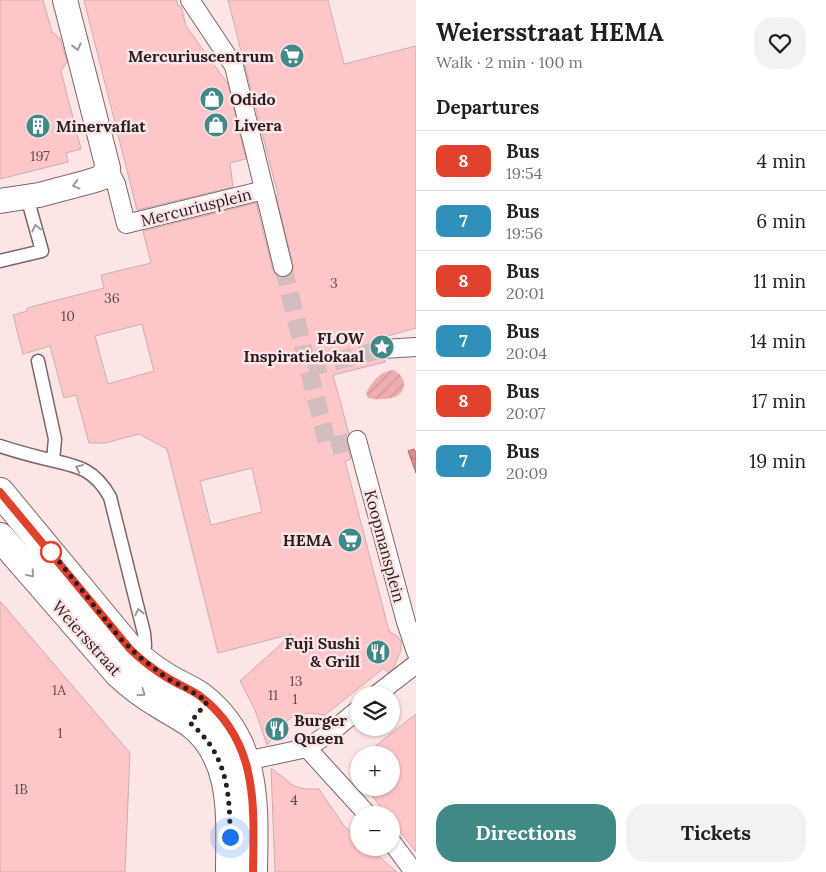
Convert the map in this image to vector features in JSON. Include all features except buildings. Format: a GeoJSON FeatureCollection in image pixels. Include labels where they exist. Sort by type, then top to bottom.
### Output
{"type":"FeatureCollection","features":[{"type":"Feature","properties":{"kind":"main road","name":"Weiersstraat"},"geometry":{"type":"LineString","coordinates":[[0,492],[50,550],[119,637],[142,660],[167,678],[207,702],[216,710],[231,730],[234,764],[229,802],[230,872]]}},
{"type":"Feature","properties":{"kind":"main road","name":"Weiersstraat"},"geometry":{"type":"LineString","coordinates":[[0,537],[114,670],[136,689],[190,723],[234,764],[252,799],[253,872]]}},
{"type":"Feature","properties":{"kind":"street","name":"Mercuriusplein"},"geometry":{"type":"LineString","coordinates":[[65,0],[108,168],[116,184],[126,224],[264,190]]}},
{"type":"Feature","properties":{"kind":"street","name":"Mercuriusplein"},"geometry":{"type":"LineString","coordinates":[[190,0],[234,66],[283,267]]}},
{"type":"Feature","properties":{"kind":"street"},"geometry":{"type":"LineString","coordinates":[[0,201],[27,197],[101,178],[108,168]]}},
{"type":"Feature","properties":{"kind":"street"},"geometry":{"type":"LineString","coordinates":[[383,349],[416,347]]}},
{"type":"Feature","properties":{"kind":"street","name":"Koopmansplein"},"geometry":{"type":"LineString","coordinates":[[357,440],[406,622],[416,652]]}},
{"type":"Feature","properties":{"kind":"street"},"geometry":{"type":"LineString","coordinates":[[388,686],[416,664]]}},
{"type":"Feature","properties":{"kind":"street"},"geometry":{"type":"LineString","coordinates":[[234,764],[307,748],[350,716]]}},
{"type":"Feature","properties":{"kind":"street"},"geometry":{"type":"LineString","coordinates":[[307,748],[360,806]]}},
{"type":"Feature","properties":{"kind":"street"},"geometry":{"type":"LineString","coordinates":[[400,853],[414,872]]}},
{"type":"Feature","properties":{"kind":"lane"},"geometry":{"type":"LineString","coordinates":[[0,261],[42,251],[27,197]]}},
{"type":"Feature","properties":{"kind":"lane"},"geometry":{"type":"LineString","coordinates":[[38,361],[55,439],[53,460]]}},
{"type":"Feature","properties":{"kind":"lane"},"geometry":{"type":"LineString","coordinates":[[0,446],[76,465],[90,473],[104,486],[110,497],[144,633],[145,646],[142,660]]}},
{"type":"Feature","properties":{"kind":"lane"},"geometry":{"type":"LineString","coordinates":[[190,723],[207,702]]}},
{"type":"Feature","properties":{"kind":"shaded area"},"geometry":{"type":"Polygon","coordinates":[[[393,370],[400,375],[404,382],[401,393],[386,399],[368,398],[366,393],[374,381],[384,372],[393,370]]]}},
{"type":"Feature","properties":{"kind":"water"},"geometry":{"type":"Polygon","coordinates":[[[414,449],[416,453],[416,473],[408,451],[414,449]]]}},
{"type":"Feature","properties":{"kind":"tunnel"},"geometry":{"type":"LineString","coordinates":[[283,267],[328,447],[357,440]]}},
{"type":"Feature","properties":{"kind":"tunnel"},"geometry":{"type":"LineString","coordinates":[[308,368],[383,349]]}},
{"type":"Feature","properties":{"kind":"bus line","name":"8"},"geometry":{"type":"LineString","coordinates":[[0,492],[50,550],[130,649],[167,678],[198,695],[224,719],[240,745],[246,760],[251,783],[253,872]]}},
{"type":"Feature","properties":{"kind":"place","name":"Mercuriuscentrum"},"geometry":{"type":"Point","coordinates":[292,56]}},
{"type":"Feature","properties":{"kind":"place","name":"Odido"},"geometry":{"type":"Point","coordinates":[212,99]}},
{"type":"Feature","properties":{"kind":"place","name":"Livera"},"geometry":{"type":"Point","coordinates":[216,125]}},
{"type":"Feature","properties":{"kind":"place","name":"Minervaflat"},"geometry":{"type":"Point","coordinates":[38,126]}},
{"type":"Feature","properties":{"kind":"place","name":"FLOW Inspiratielokaal"},"geometry":{"type":"Point","coordinates":[382,347]}},
{"type":"Feature","properties":{"kind":"place","name":"HEMA"},"geometry":{"type":"Point","coordinates":[350,540]}},
{"type":"Feature","properties":{"kind":"place","name":"Fuji Sushi & Grill"},"geometry":{"type":"Point","coordinates":[378,652]}},
{"type":"Feature","properties":{"kind":"place","name":"Burger Queen"},"geometry":{"type":"Point","coordinates":[277,729]}},
{"type":"Feature","properties":{"kind":"route"},"geometry":{"type":"LineString","coordinates":[[51,552],[50,550],[119,637],[137,655],[167,678],[207,702],[190,723],[207,740],[226,778],[230,837]]}}]}
